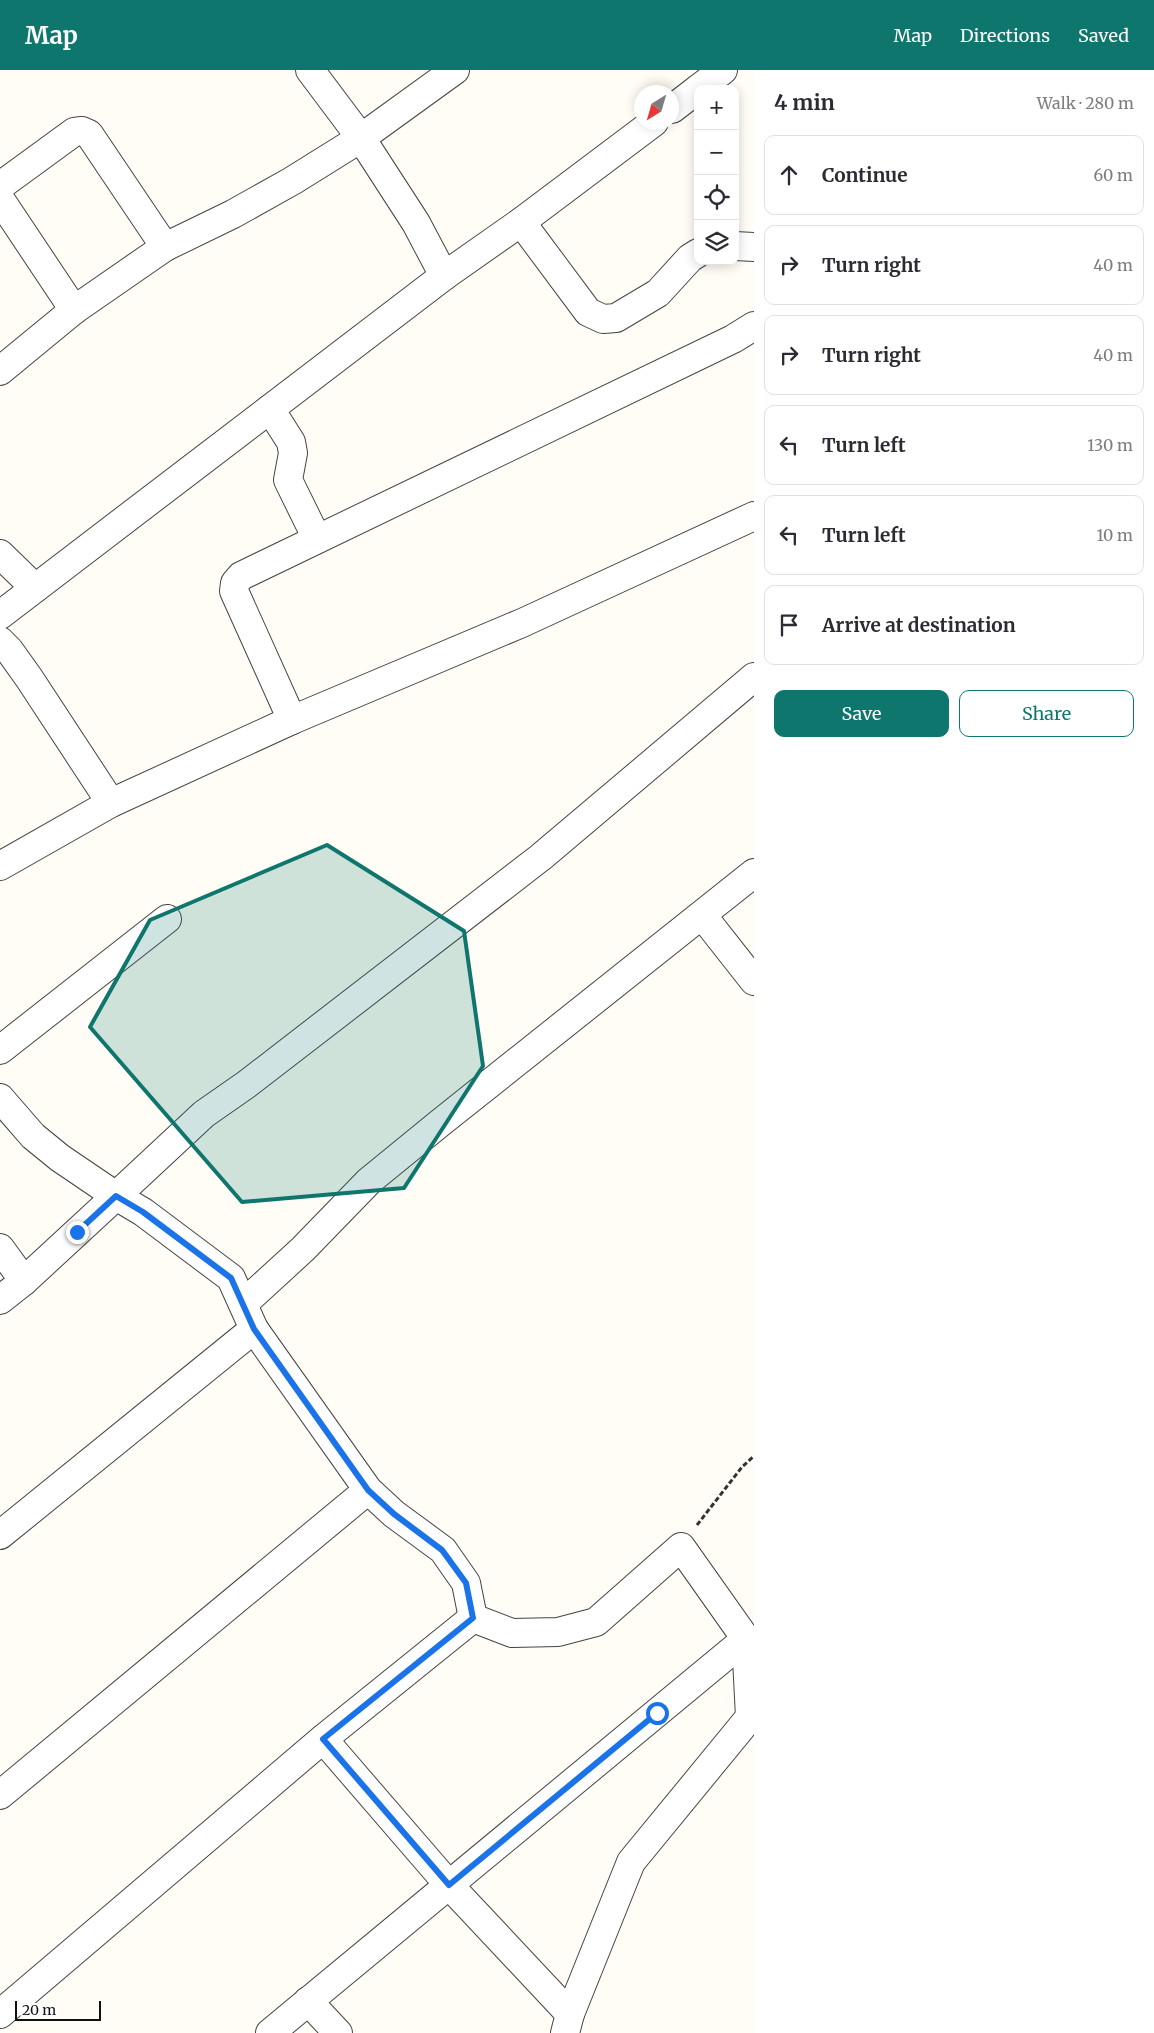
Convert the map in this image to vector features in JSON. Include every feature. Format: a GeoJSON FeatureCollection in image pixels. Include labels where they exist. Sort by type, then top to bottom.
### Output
{"type":"FeatureCollection","features":[{"type":"Feature","properties":{"kind":"street"},"geometry":{"type":"LineString","coordinates":[[310,70],[361,138],[416,223],[444,276]]}},
{"type":"Feature","properties":{"kind":"street"},"geometry":{"type":"LineString","coordinates":[[0,371],[74,310],[165,247],[258,200],[361,138],[454,70]]}},
{"type":"Feature","properties":{"kind":"street"},"geometry":{"type":"LineString","coordinates":[[703,85],[723,70]]}},
{"type":"Feature","properties":{"kind":"street"},"geometry":{"type":"LineString","coordinates":[[679,104],[694,92]]}},
{"type":"Feature","properties":{"kind":"street"},"geometry":{"type":"LineString","coordinates":[[0,615],[444,276],[521,222],[643,130]]}},
{"type":"Feature","properties":{"kind":"street"},"geometry":{"type":"LineString","coordinates":[[0,186],[74,132],[82,131],[89,134],[165,247]]}},
{"type":"Feature","properties":{"kind":"street"},"geometry":{"type":"LineString","coordinates":[[0,199],[74,310]]}},
{"type":"Feature","properties":{"kind":"street"},"geometry":{"type":"LineString","coordinates":[[521,222],[588,312],[603,319],[616,318],[658,293],[694,256]]}},
{"type":"Feature","properties":{"kind":"street"},"geometry":{"type":"LineString","coordinates":[[739,246],[754,247]]}},
{"type":"Feature","properties":{"kind":"street"},"geometry":{"type":"LineString","coordinates":[[292,720],[234,591],[235,583],[240,576],[733,339],[754,326]]}},
{"type":"Feature","properties":{"kind":"street"},"geometry":{"type":"LineString","coordinates":[[270,409],[291,442],[293,453],[288,480],[317,539]]}},
{"type":"Feature","properties":{"kind":"street"},"geometry":{"type":"LineString","coordinates":[[0,866],[111,802],[292,720],[522,623],[754,516]]}},
{"type":"Feature","properties":{"kind":"street"},"geometry":{"type":"LineString","coordinates":[[0,554],[35,588]]}},
{"type":"Feature","properties":{"kind":"street"},"geometry":{"type":"LineString","coordinates":[[0,641],[9,650],[29,678],[111,802]]}},
{"type":"Feature","properties":{"kind":"street"},"geometry":{"type":"LineString","coordinates":[[0,1300],[24,1281],[204,1114],[247,1084],[541,857],[754,677]]}},
{"type":"Feature","properties":{"kind":"street"},"geometry":{"type":"LineString","coordinates":[[243,1304],[303,1249],[369,1182],[754,874]]}},
{"type":"Feature","properties":{"kind":"street"},"geometry":{"type":"LineString","coordinates":[[702,915],[754,981]]}},
{"type":"Feature","properties":{"kind":"street"},"geometry":{"type":"LineString","coordinates":[[0,1050],[167,919]]}},
{"type":"Feature","properties":{"kind":"street"},"geometry":{"type":"LineString","coordinates":[[0,1098],[33,1136],[60,1158],[143,1212],[231,1278],[254,1329],[368,1490],[394,1514],[442,1550],[466,1583],[473,1618]]}},
{"type":"Feature","properties":{"kind":"street"},"geometry":{"type":"LineString","coordinates":[[0,1248],[24,1281]]}},
{"type":"Feature","properties":{"kind":"street"},"geometry":{"type":"LineString","coordinates":[[0,1535],[254,1329]]}},
{"type":"Feature","properties":{"kind":"street"},"geometry":{"type":"LineString","coordinates":[[0,1796],[368,1490]]}},
{"type":"Feature","properties":{"kind":"street"},"geometry":{"type":"LineString","coordinates":[[323,1739],[568,2024],[631,1862],[750,1716],[746,1639],[681,1547],[596,1622],[558,1632],[512,1633],[473,1618]]}},
{"type":"Feature","properties":{"kind":"street"},"geometry":{"type":"LineString","coordinates":[[0,2014],[323,1739],[473,1618]]}},
{"type":"Feature","properties":{"kind":"street"},"geometry":{"type":"LineString","coordinates":[[270,2033],[746,1639]]}},
{"type":"Feature","properties":{"kind":"street"},"geometry":{"type":"LineString","coordinates":[[308,2001],[338,2033]]}},
{"type":"Feature","properties":{"kind":"path"},"geometry":{"type":"LineString","coordinates":[[681,1547],[720,1494],[742,1467],[754,1456]]}},
{"type":"Feature","properties":{"kind":"highlighted area"},"geometry":{"type":"Polygon","coordinates":[[[327,845],[464,931],[483,1066],[404,1188],[242,1202],[90,1027],[150,920],[327,845]]]}},
{"type":"Feature","properties":{"kind":"route"},"geometry":{"type":"LineString","coordinates":[[77,1232],[116,1196],[143,1212],[231,1278],[254,1329],[368,1490],[394,1514],[442,1550],[466,1583],[473,1618],[323,1739],[449,1885],[657,1713]]}}]}
